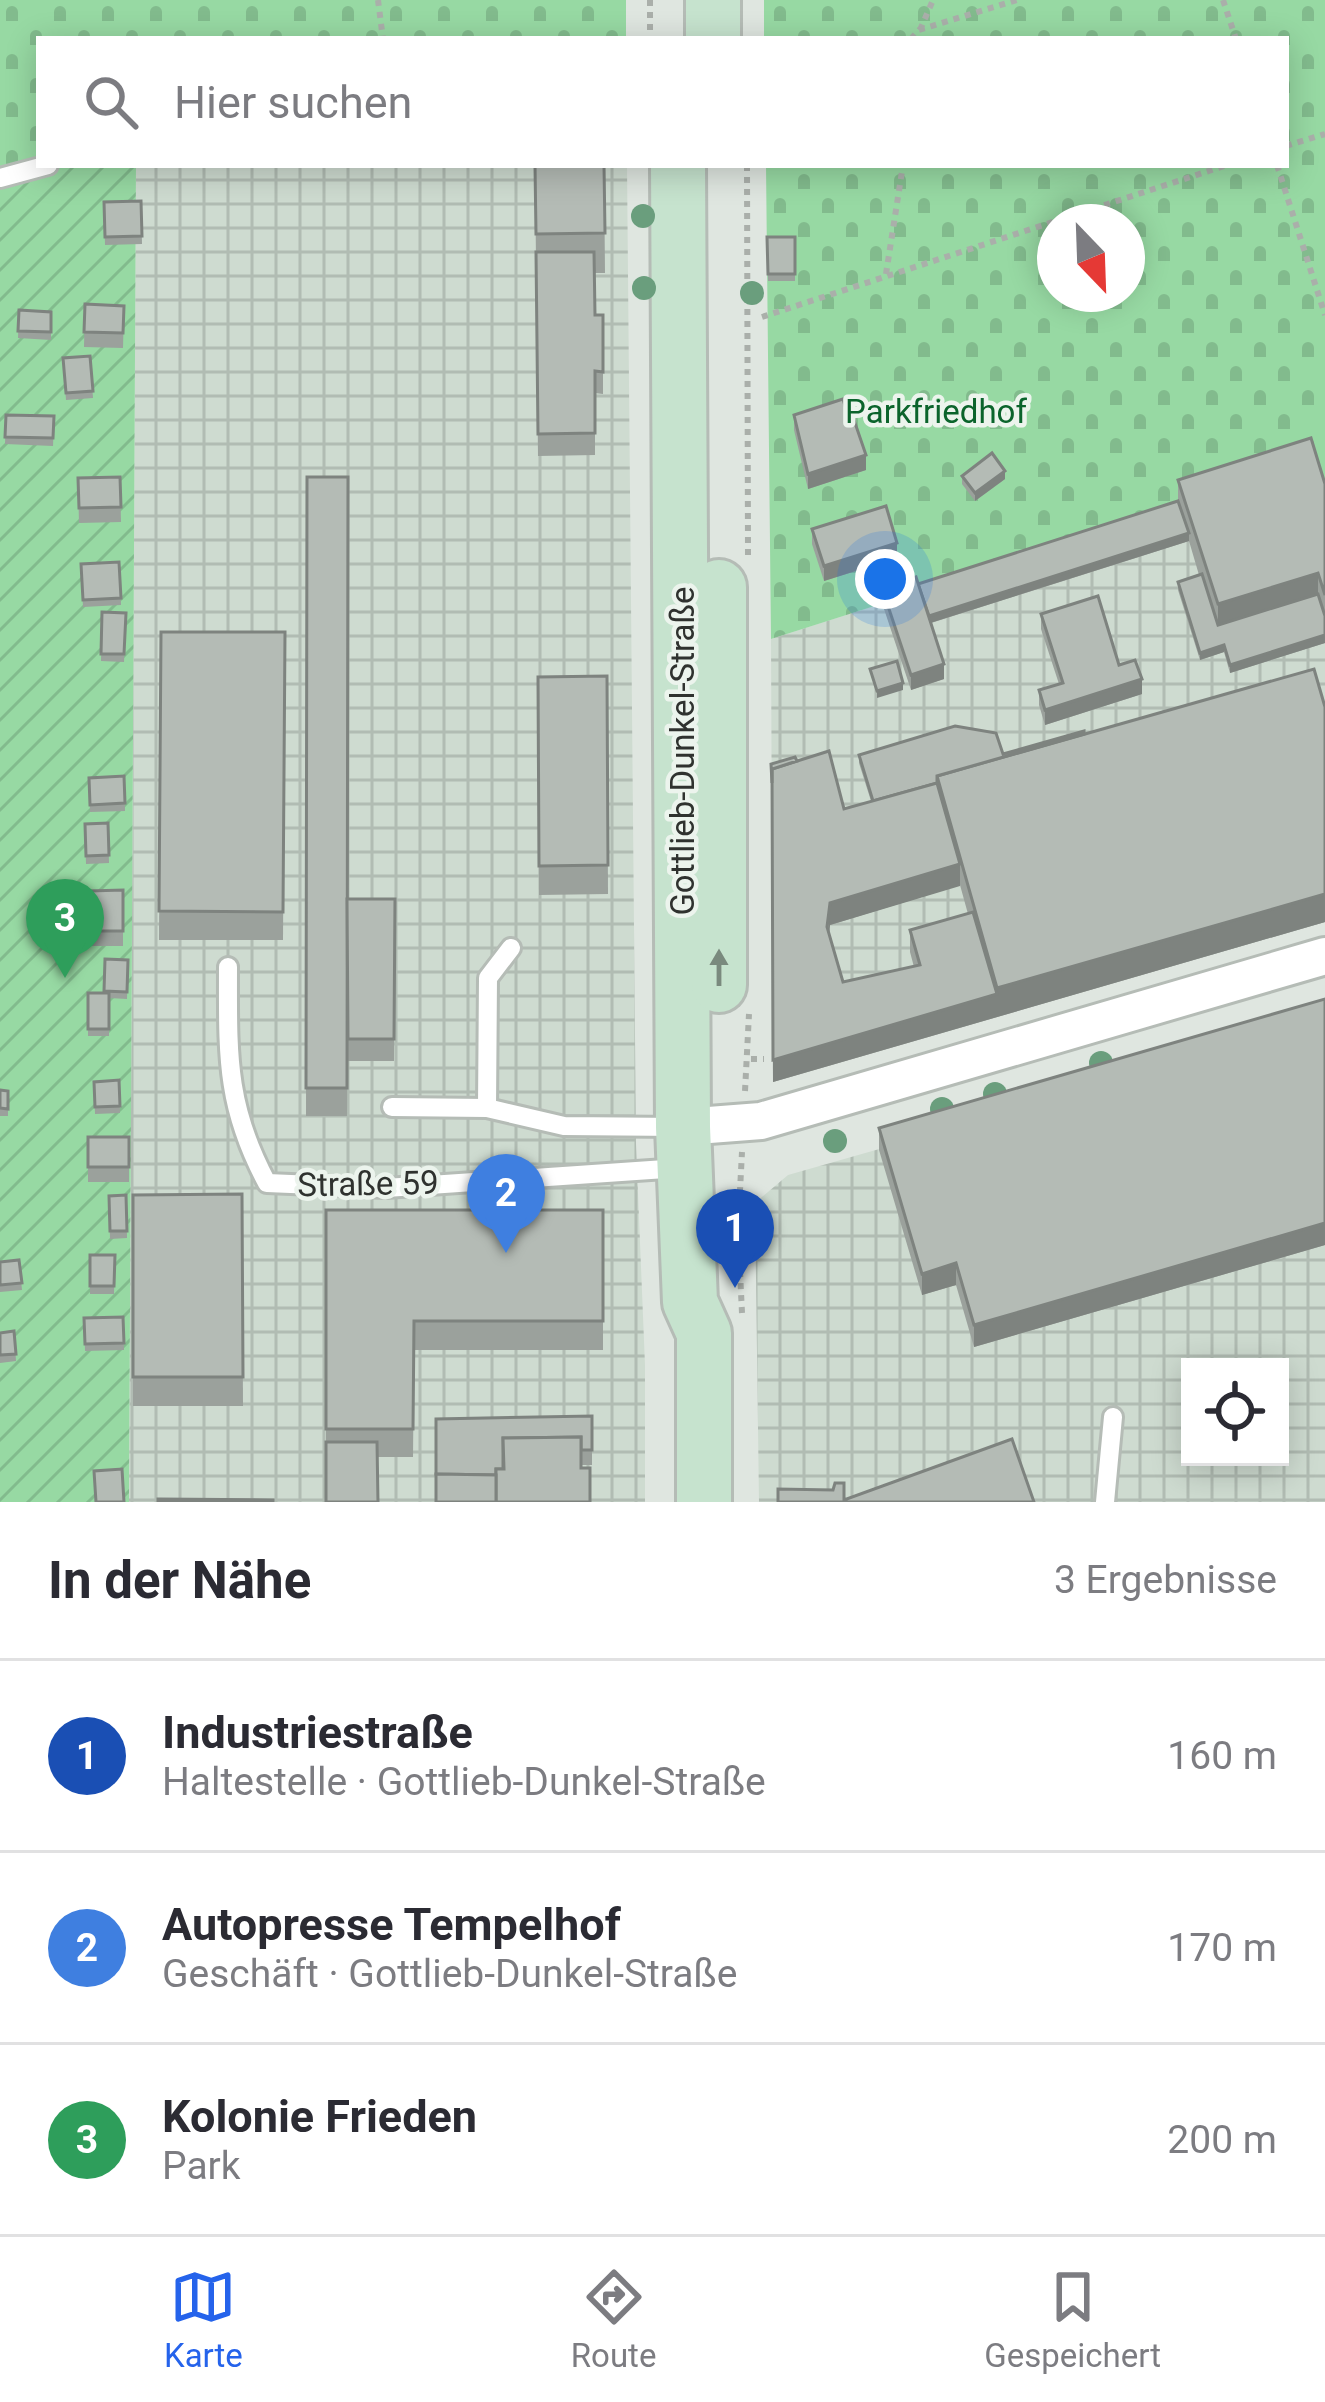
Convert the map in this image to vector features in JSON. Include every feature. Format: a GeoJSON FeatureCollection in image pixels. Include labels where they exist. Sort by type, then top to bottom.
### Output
{"type":"FeatureCollection","features":[{"type":"Feature","properties":{"kind":"street"},"geometry":{"type":"LineString","coordinates":[[677,0],[677,36]]}},
{"type":"Feature","properties":{"kind":"street"},"geometry":{"type":"LineString","coordinates":[[713,0],[713,36]]}},
{"type":"Feature","properties":{"kind":"street","name":"Gottlieb-Dunkel-Straße"},"geometry":{"type":"LineString","coordinates":[[678,168],[695,1141],[715,1306],[704,1334],[704,1502]]}},
{"type":"Feature","properties":{"kind":"street","name":"Gottlieb-Dunkel-Straße"},"geometry":{"type":"LineString","coordinates":[[695,1141],[720,707],[713,168]]}},
{"type":"Feature","properties":{"kind":"street"},"geometry":{"type":"LineString","coordinates":[[695,1141],[1325,956]]}},
{"type":"Feature","properties":{"kind":"lane"},"geometry":{"type":"LineString","coordinates":[[0,178],[36,168]]}},
{"type":"Feature","properties":{"kind":"lane"},"geometry":{"type":"LineString","coordinates":[[487,1108],[488,978],[511,949]]}},
{"type":"Feature","properties":{"kind":"lane","name":"Straße 59"},"geometry":{"type":"LineString","coordinates":[[228,967],[231,1092],[267,1184],[386,1188],[695,1141]]}},
{"type":"Feature","properties":{"kind":"lane"},"geometry":{"type":"LineString","coordinates":[[392,1107],[487,1108],[564,1126],[695,1141]]}},
{"type":"Feature","properties":{"kind":"lane"},"geometry":{"type":"LineString","coordinates":[[1105,1502],[1113,1417]]}},
{"type":"Feature","properties":{"kind":"path"},"geometry":{"type":"LineString","coordinates":[[378,0],[383,36]]}},
{"type":"Feature","properties":{"kind":"path"},"geometry":{"type":"LineString","coordinates":[[650,0],[650,36]]}},
{"type":"Feature","properties":{"kind":"path"},"geometry":{"type":"LineString","coordinates":[[914,36],[933,0]]}},
{"type":"Feature","properties":{"kind":"path"},"geometry":{"type":"LineString","coordinates":[[920,30],[1017,0]]}},
{"type":"Feature","properties":{"kind":"path"},"geometry":{"type":"LineString","coordinates":[[1223,0],[1235,36]]}},
{"type":"Feature","properties":{"kind":"path"},"geometry":{"type":"LineString","coordinates":[[1289,145],[1325,134]]}},
{"type":"Feature","properties":{"kind":"path"},"geometry":{"type":"LineString","coordinates":[[886,274],[903,168]]}},
{"type":"Feature","properties":{"kind":"path"},"geometry":{"type":"LineString","coordinates":[[762,316],[1218,168]]}},
{"type":"Feature","properties":{"kind":"path"},"geometry":{"type":"LineString","coordinates":[[1278,168],[1325,315]]}},
{"type":"Feature","properties":{"kind":"path"},"geometry":{"type":"LineString","coordinates":[[751,1059],[764,1059]]}},
{"type":"Feature","properties":{"kind":"shaded area"},"geometry":{"type":"Polygon","coordinates":[[[136,168],[627,168],[636,1144],[645,1502],[129,1502],[136,168]]]}},
{"type":"Feature","properties":{"kind":"shaded area"},"geometry":{"type":"Polygon","coordinates":[[[1311,466],[1325,512],[1325,922],[773,1081],[771,639],[1311,466]]]}},
{"type":"Feature","properties":{"kind":"shaded area"},"geometry":{"type":"Polygon","coordinates":[[[1325,1022],[1325,1502],[759,1502],[755,1203],[788,1175],[1325,1022]]]}},
{"type":"Feature","properties":{"kind":"green space"},"geometry":{"type":"Polygon","coordinates":[[[0,0],[626,0],[626,36],[36,36],[36,158],[0,167],[0,0]]]}},
{"type":"Feature","properties":{"kind":"green space","name":"Parkfriedhof"},"geometry":{"type":"Polygon","coordinates":[[[764,0],[1325,0],[1325,512],[1310,467],[771,639],[766,168],[1289,168],[1289,36],[764,36],[764,0]]]}},
{"type":"Feature","properties":{"kind":"green space"},"geometry":{"type":"Polygon","coordinates":[[[36,158],[36,168],[136,168],[129,1502],[0,1502],[0,167],[36,158]]]}},
{"type":"Feature","properties":{"kind":"building"},"geometry":{"type":"Polygon","coordinates":[[[535,168],[604,168],[605,233],[536,234],[535,168]]]}},
{"type":"Feature","properties":{"kind":"building"},"geometry":{"type":"Polygon","coordinates":[[[141,201],[142,236],[105,237],[104,202],[141,201]]]}},
{"type":"Feature","properties":{"kind":"building"},"geometry":{"type":"Polygon","coordinates":[[[767,237],[795,237],[795,274],[768,274],[767,237]]]}},
{"type":"Feature","properties":{"kind":"building"},"geometry":{"type":"Polygon","coordinates":[[[536,252],[594,252],[595,315],[603,315],[603,372],[595,371],[595,433],[538,434],[536,252]]]}},
{"type":"Feature","properties":{"kind":"building"},"geometry":{"type":"Polygon","coordinates":[[[85,304],[124,306],[123,333],[84,332],[85,304]]]}},
{"type":"Feature","properties":{"kind":"building"},"geometry":{"type":"Polygon","coordinates":[[[19,310],[51,312],[51,332],[18,331],[19,310]]]}},
{"type":"Feature","properties":{"kind":"building"},"geometry":{"type":"Polygon","coordinates":[[[90,356],[93,391],[66,393],[63,358],[90,356]]]}},
{"type":"Feature","properties":{"kind":"building"},"geometry":{"type":"Polygon","coordinates":[[[843,399],[866,455],[808,474],[794,415],[843,399]]]}},
{"type":"Feature","properties":{"kind":"building"},"geometry":{"type":"Polygon","coordinates":[[[6,415],[54,416],[53,438],[5,437],[6,415]]]}},
{"type":"Feature","properties":{"kind":"building"},"geometry":{"type":"Polygon","coordinates":[[[1311,438],[1325,484],[1325,595],[1318,573],[1218,604],[1178,480],[1311,438]]]}},
{"type":"Feature","properties":{"kind":"building"},"geometry":{"type":"Polygon","coordinates":[[[992,453],[1005,471],[975,493],[962,476],[992,453]]]}},
{"type":"Feature","properties":{"kind":"building"},"geometry":{"type":"Polygon","coordinates":[[[120,477],[121,507],[79,508],[78,478],[120,477]]]}},
{"type":"Feature","properties":{"kind":"building"},"geometry":{"type":"Polygon","coordinates":[[[307,477],[348,477],[347,1088],[306,1088],[307,477]]]}},
{"type":"Feature","properties":{"kind":"building"},"geometry":{"type":"Polygon","coordinates":[[[1178,501],[1189,533],[929,616],[918,584],[1178,501]]]}},
{"type":"Feature","properties":{"kind":"building"},"geometry":{"type":"Polygon","coordinates":[[[886,506],[897,543],[824,566],[812,529],[886,506]]]}},
{"type":"Feature","properties":{"kind":"building"},"geometry":{"type":"Polygon","coordinates":[[[119,562],[121,598],[83,600],[81,564],[119,562]]]}},
{"type":"Feature","properties":{"kind":"building"},"geometry":{"type":"Polygon","coordinates":[[[1202,574],[1218,625],[1318,594],[1325,635],[1230,665],[1224,645],[1200,653],[1178,582],[1202,574]]]}},
{"type":"Feature","properties":{"kind":"building"},"geometry":{"type":"Polygon","coordinates":[[[916,577],[944,664],[911,675],[882,588],[916,577]]]}},
{"type":"Feature","properties":{"kind":"building"},"geometry":{"type":"Polygon","coordinates":[[[1098,596],[1119,665],[1135,660],[1142,679],[1045,710],[1039,690],[1063,683],[1041,614],[1098,596]]]}},
{"type":"Feature","properties":{"kind":"building"},"geometry":{"type":"Polygon","coordinates":[[[102,612],[126,613],[124,654],[101,654],[102,612]]]}},
{"type":"Feature","properties":{"kind":"building"},"geometry":{"type":"Polygon","coordinates":[[[161,632],[285,632],[283,912],[159,911],[161,632]]]}},
{"type":"Feature","properties":{"kind":"building"},"geometry":{"type":"Polygon","coordinates":[[[897,661],[903,683],[877,691],[870,669],[897,661]]]}},
{"type":"Feature","properties":{"kind":"building"},"geometry":{"type":"Polygon","coordinates":[[[1314,669],[1325,707],[1325,894],[997,988],[937,776],[1314,669]]]}},
{"type":"Feature","properties":{"kind":"building"},"geometry":{"type":"Polygon","coordinates":[[[607,676],[608,865],[539,866],[538,677],[607,676]]]}},
{"type":"Feature","properties":{"kind":"building"},"geometry":{"type":"Polygon","coordinates":[[[955,726],[996,733],[1003,754],[1084,734],[937,776],[937,783],[873,801],[859,755],[955,726]]]}},
{"type":"Feature","properties":{"kind":"building"},"geometry":{"type":"Polygon","coordinates":[[[829,751],[844,809],[937,783],[960,864],[830,903],[827,927],[843,982],[920,965],[910,930],[973,912],[997,994],[773,1060],[772,769],[829,751]]]}},
{"type":"Feature","properties":{"kind":"building"},"geometry":{"type":"Polygon","coordinates":[[[795,757],[797,761],[772,769],[772,783],[771,764],[795,757]]]}},
{"type":"Feature","properties":{"kind":"building"},"geometry":{"type":"Polygon","coordinates":[[[124,776],[125,803],[90,805],[89,778],[124,776]]]}},
{"type":"Feature","properties":{"kind":"building"},"geometry":{"type":"Polygon","coordinates":[[[108,823],[109,855],[86,856],[85,824],[108,823]]]}},
{"type":"Feature","properties":{"kind":"building"},"geometry":{"type":"Polygon","coordinates":[[[123,890],[123,931],[90,931],[89,891],[123,890]]]}},
{"type":"Feature","properties":{"kind":"building"},"geometry":{"type":"Polygon","coordinates":[[[347,899],[395,899],[394,1039],[348,1039],[347,899]]]}},
{"type":"Feature","properties":{"kind":"building"},"geometry":{"type":"Polygon","coordinates":[[[105,959],[128,960],[127,992],[104,991],[105,959]]]}},
{"type":"Feature","properties":{"kind":"building"},"geometry":{"type":"Polygon","coordinates":[[[88,993],[109,993],[109,1029],[88,1029],[88,993]]]}},
{"type":"Feature","properties":{"kind":"building"},"geometry":{"type":"Polygon","coordinates":[[[1325,999],[1325,1223],[974,1325],[956,1263],[922,1274],[879,1128],[1325,999]]]}},
{"type":"Feature","properties":{"kind":"building"},"geometry":{"type":"Polygon","coordinates":[[[119,1080],[120,1106],[95,1107],[94,1082],[119,1080]]]}},
{"type":"Feature","properties":{"kind":"building"},"geometry":{"type":"Polygon","coordinates":[[[0,1090],[8,1091],[8,1109],[0,1108],[0,1090]]]}},
{"type":"Feature","properties":{"kind":"building"},"geometry":{"type":"Polygon","coordinates":[[[88,1137],[129,1137],[129,1167],[88,1167],[88,1137]]]}},
{"type":"Feature","properties":{"kind":"building"},"geometry":{"type":"Polygon","coordinates":[[[242,1194],[243,1377],[133,1377],[133,1195],[242,1194]]]}},
{"type":"Feature","properties":{"kind":"building"},"geometry":{"type":"Polygon","coordinates":[[[126,1195],[127,1231],[110,1231],[109,1196],[126,1195]]]}},
{"type":"Feature","properties":{"kind":"building"},"geometry":{"type":"Polygon","coordinates":[[[326,1210],[603,1210],[603,1321],[414,1321],[413,1429],[326,1429],[326,1210]]]}},
{"type":"Feature","properties":{"kind":"building"},"geometry":{"type":"Polygon","coordinates":[[[90,1255],[115,1255],[114,1286],[90,1286],[90,1255]]]}},
{"type":"Feature","properties":{"kind":"building"},"geometry":{"type":"Polygon","coordinates":[[[19,1260],[22,1283],[0,1285],[0,1262],[19,1260]]]}},
{"type":"Feature","properties":{"kind":"building"},"geometry":{"type":"Polygon","coordinates":[[[123,1317],[124,1343],[85,1344],[84,1318],[123,1317]]]}},
{"type":"Feature","properties":{"kind":"building"},"geometry":{"type":"Polygon","coordinates":[[[14,1331],[16,1354],[0,1355],[0,1333],[14,1331]]]}},
{"type":"Feature","properties":{"kind":"building"},"geometry":{"type":"Polygon","coordinates":[[[592,1416],[592,1450],[581,1450],[581,1437],[503,1438],[503,1469],[496,1469],[496,1475],[436,1474],[436,1419],[592,1416]]]}},
{"type":"Feature","properties":{"kind":"building"},"geometry":{"type":"Polygon","coordinates":[[[581,1437],[581,1468],[590,1468],[590,1502],[496,1502],[496,1469],[504,1469],[503,1438],[581,1437]]]}},
{"type":"Feature","properties":{"kind":"building"},"geometry":{"type":"Polygon","coordinates":[[[1012,1439],[1034,1502],[778,1502],[778,1489],[833,1490],[835,1483],[844,1483],[844,1500],[1012,1439]]]}},
{"type":"Feature","properties":{"kind":"building"},"geometry":{"type":"Polygon","coordinates":[[[326,1442],[377,1442],[378,1502],[326,1502],[326,1442]]]}},
{"type":"Feature","properties":{"kind":"building"},"geometry":{"type":"Polygon","coordinates":[[[122,1469],[124,1502],[96,1502],[94,1471],[122,1469]]]}},
{"type":"Feature","properties":{"kind":"building"},"geometry":{"type":"Polygon","coordinates":[[[436,1474],[496,1475],[496,1502],[436,1502],[436,1474]]]}},
{"type":"Feature","properties":{"kind":"building"},"geometry":{"type":"Polygon","coordinates":[[[273,1500],[273,1502],[158,1502],[273,1500]]]}},
{"type":"Feature","properties":{"kind":"place","name":"Kolonie Frieden"},"geometry":{"type":"Point","coordinates":[65,978]}},
{"type":"Feature","properties":{"kind":"place","name":"Autopresse Tempelhof"},"geometry":{"type":"Point","coordinates":[506,1253]}},
{"type":"Feature","properties":{"kind":"place","name":"Industriestraße"},"geometry":{"type":"Point","coordinates":[735,1288]}}]}
